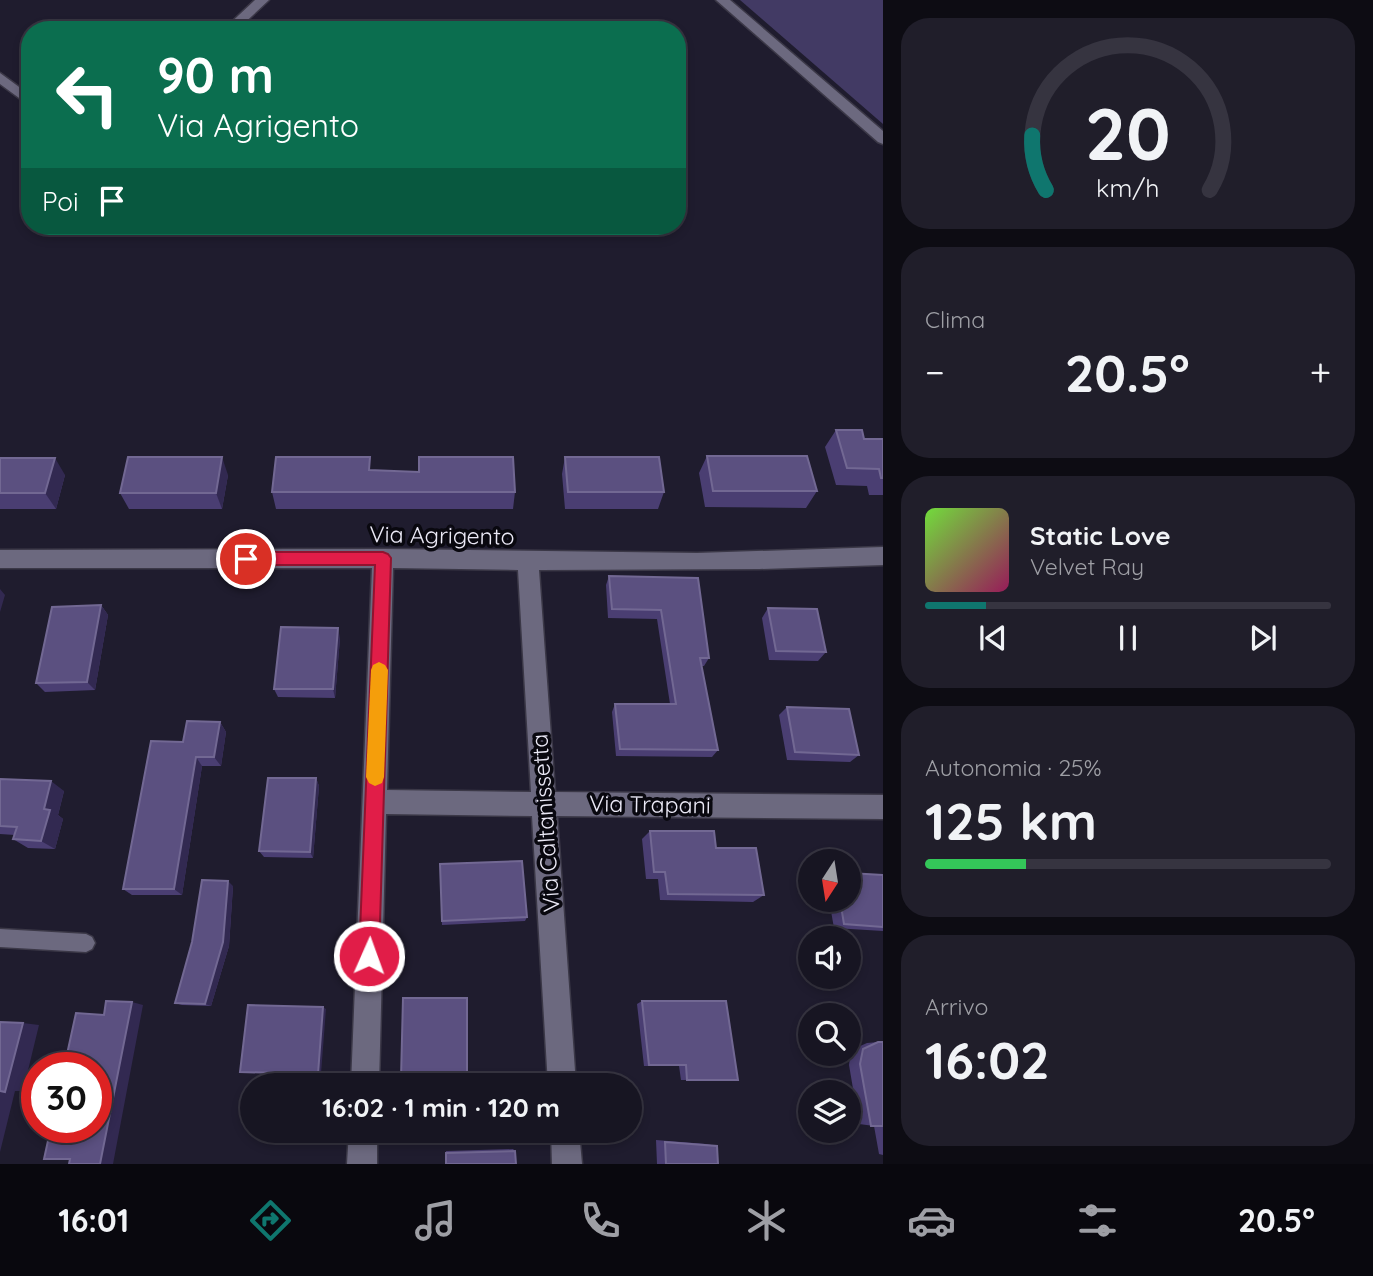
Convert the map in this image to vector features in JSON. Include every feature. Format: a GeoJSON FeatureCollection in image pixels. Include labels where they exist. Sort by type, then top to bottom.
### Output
{"type":"FeatureCollection","features":[{"type":"Feature","properties":{"kind":"street"},"geometry":{"type":"LineString","coordinates":[[239,21],[261,0]]}},
{"type":"Feature","properties":{"kind":"street"},"geometry":{"type":"LineString","coordinates":[[722,0],[883,139]]}},
{"type":"Feature","properties":{"kind":"street"},"geometry":{"type":"LineString","coordinates":[[0,77],[21,94]]}},
{"type":"Feature","properties":{"kind":"street","name":"Via Agrigento"},"geometry":{"type":"LineString","coordinates":[[0,559],[383,558],[528,561],[816,560],[883,556]]}},
{"type":"Feature","properties":{"kind":"street"},"geometry":{"type":"LineString","coordinates":[[365,1073],[383,558]]}},
{"type":"Feature","properties":{"kind":"street","name":"Via Caltanissetta"},"geometry":{"type":"LineString","coordinates":[[528,561],[561,1073]]}},
{"type":"Feature","properties":{"kind":"street","name":"Via Trapani"},"geometry":{"type":"LineString","coordinates":[[374,802],[883,807]]}},
{"type":"Feature","properties":{"kind":"street"},"geometry":{"type":"LineString","coordinates":[[362,1164],[363,1143]]}},
{"type":"Feature","properties":{"kind":"street"},"geometry":{"type":"LineString","coordinates":[[566,1143],[567,1164]]}},
{"type":"Feature","properties":{"kind":"lane"},"geometry":{"type":"LineString","coordinates":[[0,938],[86,943]]}},
{"type":"Feature","properties":{"kind":"shaded area"},"geometry":{"type":"Polygon","coordinates":[[[740,0],[883,0],[883,124],[740,0]]]}},
{"type":"Feature","properties":{"kind":"building"},"geometry":{"type":"Polygon","coordinates":[[[836,430],[862,430],[864,439],[883,439],[883,478],[879,469],[847,468],[836,430]]]}},
{"type":"Feature","properties":{"kind":"building"},"geometry":{"type":"Polygon","coordinates":[[[707,456],[807,456],[817,491],[713,491],[707,456]]]}},
{"type":"Feature","properties":{"kind":"building"},"geometry":{"type":"Polygon","coordinates":[[[128,457],[222,457],[216,493],[120,493],[128,457]]]}},
{"type":"Feature","properties":{"kind":"building"},"geometry":{"type":"Polygon","coordinates":[[[276,457],[370,457],[369,470],[419,472],[419,457],[513,457],[515,492],[272,492],[276,457]]]}},
{"type":"Feature","properties":{"kind":"building"},"geometry":{"type":"Polygon","coordinates":[[[565,457],[659,457],[664,492],[568,492],[565,457]]]}},
{"type":"Feature","properties":{"kind":"building"},"geometry":{"type":"Polygon","coordinates":[[[0,458],[55,458],[45,493],[0,493],[0,458]]]}},
{"type":"Feature","properties":{"kind":"building"},"geometry":{"type":"Polygon","coordinates":[[[609,576],[698,578],[709,658],[700,658],[718,750],[620,749],[615,704],[676,704],[661,610],[612,609],[609,576]]]}},
{"type":"Feature","properties":{"kind":"building"},"geometry":{"type":"Polygon","coordinates":[[[101,605],[87,682],[36,683],[52,607],[101,605]]]}},
{"type":"Feature","properties":{"kind":"building"},"geometry":{"type":"Polygon","coordinates":[[[768,608],[817,609],[826,652],[776,651],[768,608]]]}},
{"type":"Feature","properties":{"kind":"building"},"geometry":{"type":"Polygon","coordinates":[[[281,627],[338,628],[333,689],[274,689],[281,627]]]}},
{"type":"Feature","properties":{"kind":"building"},"geometry":{"type":"Polygon","coordinates":[[[787,707],[849,709],[859,755],[795,752],[787,707]]]}},
{"type":"Feature","properties":{"kind":"building"},"geometry":{"type":"Polygon","coordinates":[[[187,721],[220,722],[214,757],[196,757],[174,889],[123,889],[151,741],[183,742],[187,721]]]}},
{"type":"Feature","properties":{"kind":"building"},"geometry":{"type":"Polygon","coordinates":[[[268,778],[316,778],[310,852],[259,851],[268,778]]]}},
{"type":"Feature","properties":{"kind":"building"},"geometry":{"type":"Polygon","coordinates":[[[0,779],[51,781],[44,809],[50,810],[41,841],[13,839],[17,827],[0,826],[0,779]]]}},
{"type":"Feature","properties":{"kind":"building"},"geometry":{"type":"Polygon","coordinates":[[[650,831],[714,831],[716,848],[756,848],[764,895],[668,894],[665,872],[654,872],[650,831]]]}},
{"type":"Feature","properties":{"kind":"building"},"geometry":{"type":"Polygon","coordinates":[[[522,861],[527,917],[442,921],[440,864],[522,861]]]}},
{"type":"Feature","properties":{"kind":"building"},"geometry":{"type":"Polygon","coordinates":[[[861,874],[883,875],[883,927],[844,924],[842,912],[861,912],[861,874]]]}},
{"type":"Feature","properties":{"kind":"building"},"geometry":{"type":"Polygon","coordinates":[[[202,880],[228,881],[223,942],[205,1004],[175,1003],[192,942],[202,880]]]}},
{"type":"Feature","properties":{"kind":"building"},"geometry":{"type":"Polygon","coordinates":[[[403,998],[467,998],[467,1073],[401,1073],[403,998]]]}},
{"type":"Feature","properties":{"kind":"building"},"geometry":{"type":"Polygon","coordinates":[[[106,1001],[132,1002],[112,1103],[112,1052],[67,1052],[76,1013],[104,1015],[106,1001]]]}},
{"type":"Feature","properties":{"kind":"building"},"geometry":{"type":"Polygon","coordinates":[[[642,1001],[726,1001],[738,1080],[687,1080],[686,1065],[649,1065],[642,1001]]]}},
{"type":"Feature","properties":{"kind":"building"},"geometry":{"type":"Polygon","coordinates":[[[248,1005],[323,1007],[318,1073],[240,1072],[248,1005]]]}},
{"type":"Feature","properties":{"kind":"building"},"geometry":{"type":"Polygon","coordinates":[[[0,1022],[23,1023],[5,1092],[0,1091],[0,1022]]]}},
{"type":"Feature","properties":{"kind":"building"},"geometry":{"type":"Polygon","coordinates":[[[883,1042],[883,1126],[871,1126],[860,1066],[863,1049],[883,1042]]]}},
{"type":"Feature","properties":{"kind":"building"},"geometry":{"type":"Polygon","coordinates":[[[665,1142],[717,1146],[718,1164],[666,1164],[665,1142]]]}},
{"type":"Feature","properties":{"kind":"building"},"geometry":{"type":"Polygon","coordinates":[[[48,1143],[104,1143],[100,1164],[69,1164],[70,1159],[44,1159],[48,1143]]]}},
{"type":"Feature","properties":{"kind":"building"},"geometry":{"type":"Polygon","coordinates":[[[515,1151],[516,1164],[446,1164],[446,1153],[515,1151]]]}},
{"type":"Feature","properties":{"kind":"slow traffic"},"geometry":{"type":"LineString","coordinates":[[375,777],[379,670]]}},
{"type":"Feature","properties":{"kind":"route"},"geometry":{"type":"LineString","coordinates":[[246,559],[383,558],[369,956]]}}]}
